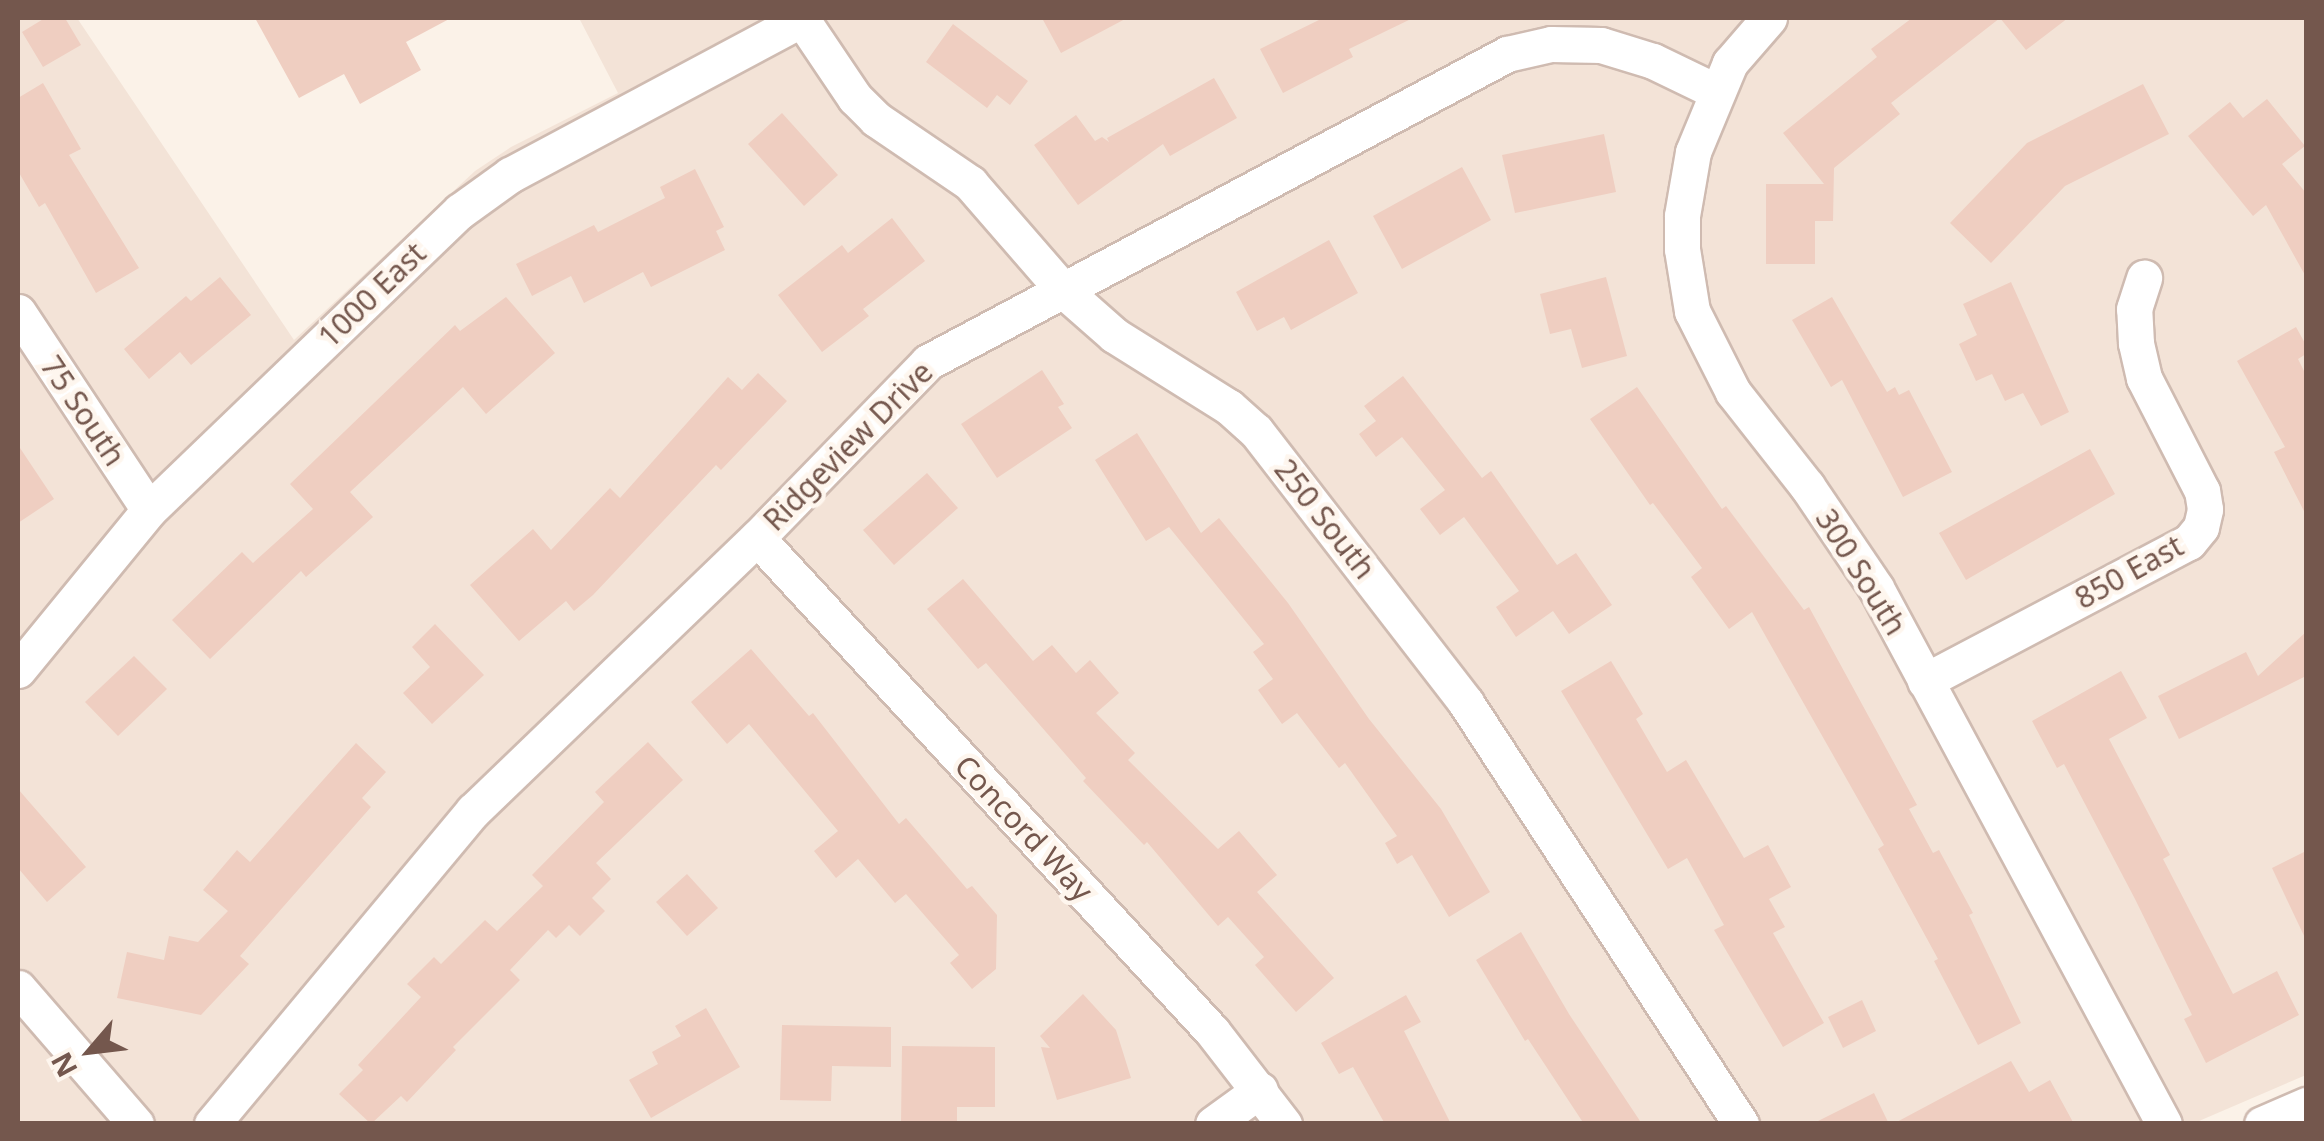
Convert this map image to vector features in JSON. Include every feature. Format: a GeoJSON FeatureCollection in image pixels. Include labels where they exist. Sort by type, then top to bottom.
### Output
{"type":"FeatureCollection","features":[{"type":"Feature","properties":{"kind":"street","name":"250 South"},"geometry":{"type":"LineString","coordinates":[[802,18],[836,75],[866,108],[970,182],[1062,290],[1114,335],[1229,407],[1278,458],[1496,746],[1741,1124]]}},
{"type":"Feature","properties":{"kind":"street","name":"1000 East"},"geometry":{"type":"LineString","coordinates":[[18,670],[150,510],[484,192],[802,18]]}},
{"type":"Feature","properties":{"kind":"street","name":"300 South"},"geometry":{"type":"LineString","coordinates":[[1769,18],[1730,63],[1715,91],[1693,152],[1682,216],[1692,311],[1716,366],[1833,522],[1876,588],[2164,1124]]}},
{"type":"Feature","properties":{"kind":"street","name":"Ridgeview Drive"},"geometry":{"type":"LineString","coordinates":[[212,1124],[454,832],[757,538],[911,375],[970,336],[1517,51],[1575,42],[1601,45],[1653,60],[1715,91]]}},
{"type":"Feature","properties":{"kind":"street","name":"850 East"},"geometry":{"type":"LineString","coordinates":[[1925,681],[2189,542],[2200,527],[2205,508],[2202,490],[2144,378],[2136,343],[2134,309],[2144,278]]}},
{"type":"Feature","properties":{"kind":"street","name":"75 South"},"geometry":{"type":"LineString","coordinates":[[18,312],[150,510]]}},
{"type":"Feature","properties":{"kind":"street","name":"Concord Way"},"geometry":{"type":"LineString","coordinates":[[757,538],[1212,1031],[1284,1124]]}},
{"type":"Feature","properties":{"kind":"street"},"geometry":{"type":"LineString","coordinates":[[18,988],[136,1124]]}},
{"type":"Feature","properties":{"kind":"street"},"geometry":{"type":"LineString","coordinates":[[1214,1124],[1260,1090]]}},
{"type":"Feature","properties":{"kind":"street"},"geometry":{"type":"LineString","coordinates":[[2262,1124],[2306,1105]]}},
{"type":"Feature","properties":{"kind":"shaded area"},"geometry":{"type":"Polygon","coordinates":[[[18,18],[77,18],[294,340],[475,171],[511,147],[618,93],[579,18],[2306,18],[2306,1075],[2192,1124],[18,1123],[18,18]]]}},
{"type":"Feature","properties":{"kind":"building"},"geometry":{"type":"Polygon","coordinates":[[[45,18],[65,18],[81,45],[43,67],[22,32],[45,18]]]}},
{"type":"Feature","properties":{"kind":"building"},"geometry":{"type":"Polygon","coordinates":[[[255,18],[451,18],[406,42],[421,70],[360,104],[344,74],[299,98],[255,18]]]}},
{"type":"Feature","properties":{"kind":"building"},"geometry":{"type":"Polygon","coordinates":[[[1042,18],[1127,18],[1061,53],[1042,18]]]}},
{"type":"Feature","properties":{"kind":"building"},"geometry":{"type":"Polygon","coordinates":[[[1323,18],[1413,18],[1349,49],[1353,57],[1283,93],[1260,49],[1323,18]]]}},
{"type":"Feature","properties":{"kind":"building"},"geometry":{"type":"Polygon","coordinates":[[[1912,18],[2000,18],[1891,103],[1900,114],[1834,168],[1833,221],[1815,221],[1815,264],[1766,264],[1766,184],[1824,184],[1783,133],[1877,57],[1871,49],[1912,18]]]}},
{"type":"Feature","properties":{"kind":"building"},"geometry":{"type":"Polygon","coordinates":[[[2000,18],[2068,18],[2026,50],[2000,18]]]}},
{"type":"Feature","properties":{"kind":"building"},"geometry":{"type":"Polygon","coordinates":[[[953,24],[1028,81],[1010,105],[997,95],[987,108],[926,62],[953,24]]]}},
{"type":"Feature","properties":{"kind":"building"},"geometry":{"type":"Polygon","coordinates":[[[1214,78],[1237,118],[1170,156],[1163,144],[1078,205],[1034,145],[1076,115],[1095,141],[1102,137],[1109,142],[1107,138],[1214,78]]]}},
{"type":"Feature","properties":{"kind":"building"},"geometry":{"type":"Polygon","coordinates":[[[43,83],[81,149],[69,155],[139,268],[96,293],[45,203],[39,207],[18,171],[18,98],[43,83]]]}},
{"type":"Feature","properties":{"kind":"building"},"geometry":{"type":"Polygon","coordinates":[[[2143,84],[2169,134],[2065,186],[1991,263],[1950,223],[2027,143],[2143,84]]]}},
{"type":"Feature","properties":{"kind":"building"},"geometry":{"type":"Polygon","coordinates":[[[2267,99],[2305,146],[2282,164],[2306,193],[2306,277],[2266,205],[2253,216],[2188,136],[2230,102],[2243,118],[2267,99]]]}},
{"type":"Feature","properties":{"kind":"building"},"geometry":{"type":"Polygon","coordinates":[[[782,113],[838,175],[804,206],[748,144],[782,113]]]}},
{"type":"Feature","properties":{"kind":"building"},"geometry":{"type":"Polygon","coordinates":[[[1604,134],[1616,192],[1515,213],[1502,155],[1604,134]]]}},
{"type":"Feature","properties":{"kind":"building"},"geometry":{"type":"Polygon","coordinates":[[[1462,167],[1491,220],[1402,269],[1373,216],[1462,167]]]}},
{"type":"Feature","properties":{"kind":"building"},"geometry":{"type":"Polygon","coordinates":[[[695,169],[724,227],[716,231],[725,250],[651,287],[643,272],[584,303],[571,276],[532,296],[516,264],[594,225],[598,232],[665,198],[660,187],[695,169]]]}},
{"type":"Feature","properties":{"kind":"building"},"geometry":{"type":"Polygon","coordinates":[[[892,218],[925,261],[863,309],[869,316],[822,352],[778,295],[842,245],[848,253],[892,218]]]}},
{"type":"Feature","properties":{"kind":"building"},"geometry":{"type":"Polygon","coordinates":[[[1329,240],[1358,293],[1291,330],[1284,317],[1257,331],[1236,292],[1329,240]]]}},
{"type":"Feature","properties":{"kind":"building"},"geometry":{"type":"Polygon","coordinates":[[[220,277],[251,315],[191,365],[180,352],[149,379],[124,349],[186,296],[191,301],[220,277]]]}},
{"type":"Feature","properties":{"kind":"building"},"geometry":{"type":"Polygon","coordinates":[[[1606,277],[1627,356],[1582,368],[1571,329],[1550,334],[1540,294],[1606,277]]]}},
{"type":"Feature","properties":{"kind":"building"},"geometry":{"type":"Polygon","coordinates":[[[2011,282],[2069,412],[2041,426],[2023,393],[2005,401],[1992,374],[1976,381],[1959,344],[1977,335],[1963,304],[2011,282]]]}},
{"type":"Feature","properties":{"kind":"building"},"geometry":{"type":"Polygon","coordinates":[[[506,297],[555,353],[486,414],[463,387],[350,492],[373,517],[306,577],[301,571],[210,659],[172,620],[242,552],[253,563],[313,509],[290,484],[455,325],[460,331],[506,297]]]}},
{"type":"Feature","properties":{"kind":"building"},"geometry":{"type":"Polygon","coordinates":[[[1832,297],[1887,392],[1895,387],[1899,395],[1909,390],[1952,472],[1903,497],[1842,380],[1831,387],[1792,320],[1832,297]]]}},
{"type":"Feature","properties":{"kind":"building"},"geometry":{"type":"Polygon","coordinates":[[[2296,327],[2306,345],[2306,354],[2298,359],[2306,375],[2306,515],[2274,452],[2285,447],[2237,361],[2296,327]]]}},
{"type":"Feature","properties":{"kind":"building"},"geometry":{"type":"Polygon","coordinates":[[[1042,370],[1064,404],[1058,407],[1072,428],[997,478],[961,424],[1042,370]]]}},
{"type":"Feature","properties":{"kind":"building"},"geometry":{"type":"Polygon","coordinates":[[[758,373],[787,401],[721,470],[716,465],[593,595],[574,611],[566,601],[519,641],[470,585],[533,529],[551,550],[610,488],[620,498],[728,377],[742,390],[758,373]]]}},
{"type":"Feature","properties":{"kind":"building"},"geometry":{"type":"Polygon","coordinates":[[[1403,376],[1482,478],[1491,471],[1557,565],[1576,553],[1612,605],[1569,634],[1553,611],[1516,637],[1496,607],[1519,591],[1464,517],[1440,535],[1420,509],[1445,490],[1402,437],[1376,457],[1359,434],[1376,421],[1364,406],[1403,376]]]}},
{"type":"Feature","properties":{"kind":"building"},"geometry":{"type":"Polygon","coordinates":[[[1637,387],[1722,509],[1726,506],[1804,610],[1809,607],[1917,805],[1909,809],[1933,853],[1939,850],[1973,913],[1969,915],[2021,1023],[1978,1045],[1934,961],[1938,959],[1878,849],[1884,845],[1752,612],[1729,629],[1691,577],[1702,568],[1653,503],[1650,505],[1590,419],[1637,387]]]}},
{"type":"Feature","properties":{"kind":"building"},"geometry":{"type":"Polygon","coordinates":[[[1137,433],[1201,533],[1219,518],[1288,603],[1369,719],[1441,809],[1490,892],[1449,917],[1412,855],[1397,864],[1385,843],[1397,836],[1345,763],[1339,768],[1297,713],[1282,724],[1258,690],[1273,679],[1253,652],[1264,644],[1169,527],[1146,541],[1095,460],[1137,433]]]}},
{"type":"Feature","properties":{"kind":"building"},"geometry":{"type":"Polygon","coordinates":[[[18,445],[54,499],[18,523],[18,445]]]}},
{"type":"Feature","properties":{"kind":"building"},"geometry":{"type":"Polygon","coordinates":[[[2090,449],[2115,494],[1966,580],[1939,533],[2090,449]]]}},
{"type":"Feature","properties":{"kind":"building"},"geometry":{"type":"Polygon","coordinates":[[[927,473],[958,508],[894,565],[863,530],[927,473]]]}},
{"type":"Feature","properties":{"kind":"building"},"geometry":{"type":"Polygon","coordinates":[[[963,579],[1033,661],[1052,645],[1076,673],[1090,660],[1119,693],[1096,713],[1135,753],[1128,760],[1218,849],[1239,831],[1277,875],[1257,892],[1334,978],[1296,1012],[1255,965],[1264,957],[1228,917],[1218,926],[1147,842],[1144,845],[1083,781],[1086,778],[986,663],[978,669],[927,609],[963,579]]]}},
{"type":"Feature","properties":{"kind":"building"},"geometry":{"type":"Polygon","coordinates":[[[435,624],[484,675],[432,724],[403,693],[430,667],[412,647],[435,624]]]}},
{"type":"Feature","properties":{"kind":"building"},"geometry":{"type":"Polygon","coordinates":[[[2306,632],[2306,676],[2179,739],[2158,696],[2246,652],[2258,676],[2306,632]]]}},
{"type":"Feature","properties":{"kind":"building"},"geometry":{"type":"Polygon","coordinates":[[[751,649],[809,716],[813,713],[899,824],[906,818],[967,889],[972,886],[997,915],[996,969],[972,989],[950,963],[959,955],[906,894],[895,903],[858,859],[836,878],[814,851],[838,831],[749,724],[727,744],[691,702],[751,649]]]}},
{"type":"Feature","properties":{"kind":"building"},"geometry":{"type":"Polygon","coordinates":[[[134,656],[167,689],[118,736],[85,702],[134,656]]]}},
{"type":"Feature","properties":{"kind":"building"},"geometry":{"type":"Polygon","coordinates":[[[1611,661],[1643,714],[1636,719],[1667,772],[1686,760],[1744,858],[1768,845],[1791,887],[1769,899],[1785,927],[1773,933],[1824,1023],[1783,1047],[1714,930],[1724,925],[1687,858],[1668,869],[1561,691],[1611,661]]]}},
{"type":"Feature","properties":{"kind":"building"},"geometry":{"type":"Polygon","coordinates":[[[2121,671],[2147,718],[2109,739],[2170,855],[2163,859],[2233,994],[2277,971],[2299,1015],[2206,1063],[2184,1019],[2192,1015],[2135,899],[2064,764],[2057,768],[2032,721],[2121,671]]]}},
{"type":"Feature","properties":{"kind":"building"},"geometry":{"type":"Polygon","coordinates":[[[648,742],[683,780],[596,863],[611,879],[592,898],[605,911],[580,936],[569,925],[556,938],[548,930],[510,970],[520,980],[453,1047],[456,1050],[407,1102],[401,1096],[371,1124],[339,1094],[363,1070],[358,1065],[421,997],[407,984],[434,957],[441,964],[485,920],[497,931],[543,886],[532,875],[604,802],[595,792],[648,742]]]}},
{"type":"Feature","properties":{"kind":"building"},"geometry":{"type":"Polygon","coordinates":[[[356,743],[386,772],[362,798],[371,807],[240,956],[249,964],[201,1015],[117,998],[127,952],[164,960],[169,936],[198,942],[228,911],[203,890],[237,850],[250,862],[356,743]]]}},
{"type":"Feature","properties":{"kind":"building"},"geometry":{"type":"Polygon","coordinates":[[[18,789],[86,867],[47,902],[18,868],[18,789]]]}},
{"type":"Feature","properties":{"kind":"building"},"geometry":{"type":"Polygon","coordinates":[[[2306,851],[2306,940],[2272,868],[2306,851]]]}},
{"type":"Feature","properties":{"kind":"building"},"geometry":{"type":"Polygon","coordinates":[[[687,874],[718,908],[687,936],[656,902],[687,874]]]}},
{"type":"Feature","properties":{"kind":"building"},"geometry":{"type":"Polygon","coordinates":[[[1521,932],[1569,1014],[1642,1124],[1584,1124],[1528,1039],[1525,1041],[1476,960],[1521,932]]]}},
{"type":"Feature","properties":{"kind":"building"},"geometry":{"type":"Polygon","coordinates":[[[1083,994],[1116,1030],[1131,1078],[1057,1100],[1041,1047],[1050,1048],[1040,1036],[1083,994]]]}},
{"type":"Feature","properties":{"kind":"building"},"geometry":{"type":"Polygon","coordinates":[[[1406,995],[1421,1022],[1404,1031],[1451,1124],[1385,1124],[1353,1067],[1339,1074],[1321,1043],[1406,995]]]}},
{"type":"Feature","properties":{"kind":"building"},"geometry":{"type":"Polygon","coordinates":[[[1862,1000],[1876,1031],[1843,1048],[1828,1017],[1862,1000]]]}},
{"type":"Feature","properties":{"kind":"building"},"geometry":{"type":"Polygon","coordinates":[[[706,1008],[740,1067],[651,1118],[629,1080],[658,1064],[652,1052],[681,1036],[675,1026],[706,1008]]]}},
{"type":"Feature","properties":{"kind":"building"},"geometry":{"type":"Polygon","coordinates":[[[782,1025],[891,1027],[891,1067],[832,1066],[831,1101],[780,1100],[782,1025]]]}},
{"type":"Feature","properties":{"kind":"building"},"geometry":{"type":"Polygon","coordinates":[[[902,1046],[995,1047],[995,1107],[957,1107],[957,1124],[901,1124],[902,1046]]]}},
{"type":"Feature","properties":{"kind":"building"},"geometry":{"type":"Polygon","coordinates":[[[2011,1061],[2029,1092],[2050,1080],[2074,1124],[1893,1124],[2011,1061]]]}},
{"type":"Feature","properties":{"kind":"building"},"geometry":{"type":"Polygon","coordinates":[[[1874,1093],[1889,1124],[1812,1124],[1874,1093]]]}}]}
